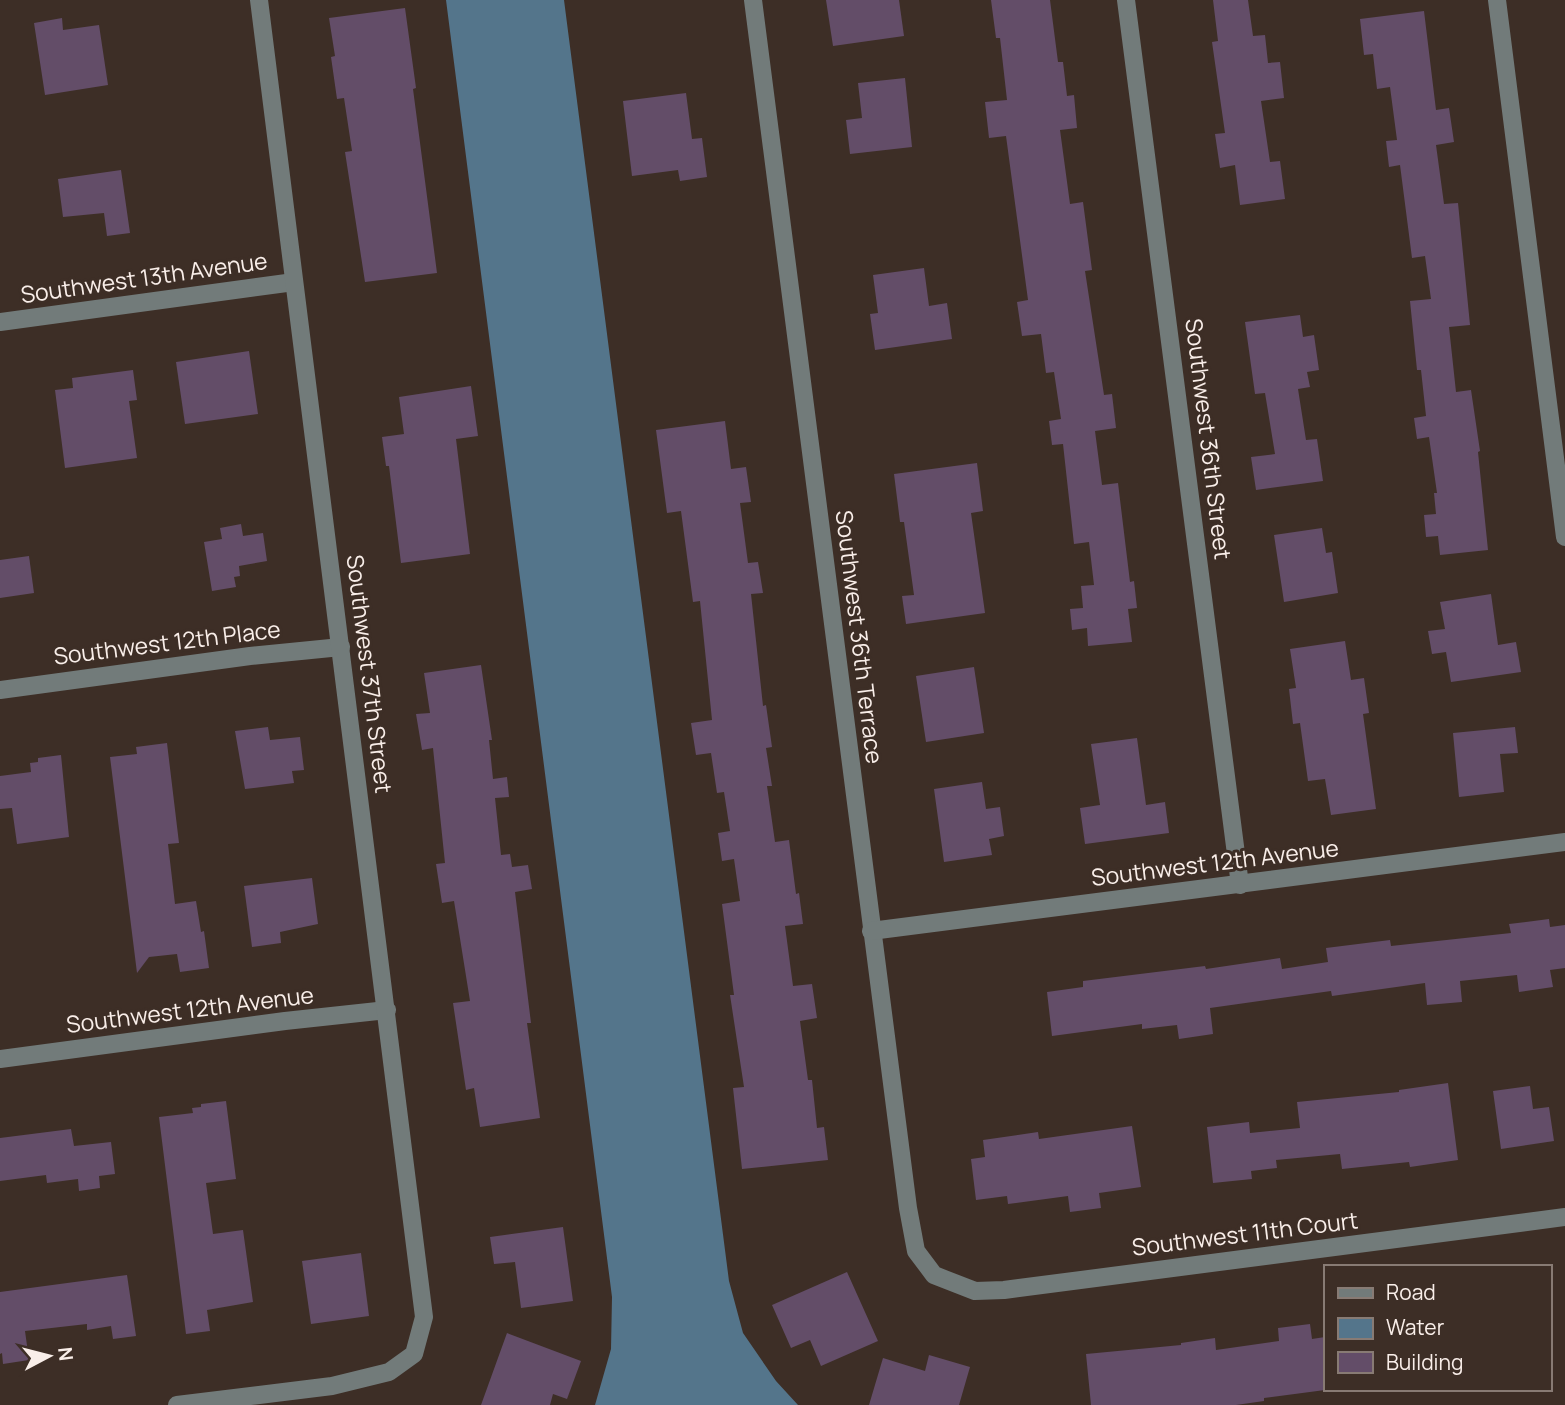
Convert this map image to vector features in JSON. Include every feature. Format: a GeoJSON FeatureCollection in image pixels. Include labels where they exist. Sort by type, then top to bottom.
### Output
{"type":"FeatureCollection","features":[{"type":"Feature","properties":{"kind":"street","name":"Southwest 37th Street"},"geometry":{"type":"LineString","coordinates":[[177,1405],[332,1386],[389,1372],[414,1354],[424,1317],[259,0]]}},
{"type":"Feature","properties":{"kind":"street","name":"Southwest 36th Terrace"},"geometry":{"type":"LineString","coordinates":[[753,0],[908,1208],[916,1251],[934,1275]]}},
{"type":"Feature","properties":{"kind":"street","name":"Southwest 36th Street"},"geometry":{"type":"LineString","coordinates":[[1126,0],[1240,885]]}},
{"type":"Feature","properties":{"kind":"street"},"geometry":{"type":"LineString","coordinates":[[1497,0],[1565,537]]}},
{"type":"Feature","properties":{"kind":"street","name":"Southwest 13th Avenue"},"geometry":{"type":"LineString","coordinates":[[0,322],[294,282]]}},
{"type":"Feature","properties":{"kind":"street","name":"Southwest 12th Place"},"geometry":{"type":"LineString","coordinates":[[0,690],[250,656],[341,647]]}},
{"type":"Feature","properties":{"kind":"street","name":"Southwest 12th Avenue"},"geometry":{"type":"LineString","coordinates":[[871,931],[1565,842]]}},
{"type":"Feature","properties":{"kind":"street","name":"Southwest 12th Avenue"},"geometry":{"type":"LineString","coordinates":[[0,1059],[387,1010]]}},
{"type":"Feature","properties":{"kind":"street","name":"Southwest 11th Court"},"geometry":{"type":"LineString","coordinates":[[934,1275],[975,1291],[1004,1290],[1565,1217]]}},
{"type":"Feature","properties":{"kind":"water"},"geometry":{"type":"Polygon","coordinates":[[[446,0],[564,0],[729,1281],[743,1333],[776,1381],[798,1405],[595,1405],[611,1349],[612,1297],[446,0]]]}},
{"type":"Feature","properties":{"kind":"building"},"geometry":{"type":"Polygon","coordinates":[[[826,0],[899,0],[904,36],[833,46],[826,0]]]}},
{"type":"Feature","properties":{"kind":"building"},"geometry":{"type":"Polygon","coordinates":[[[991,0],[1050,0],[1058,62],[1063,62],[1067,96],[1074,95],[1077,128],[1060,130],[1070,204],[1083,202],[1092,270],[1085,271],[1104,395],[1112,394],[1116,428],[1095,431],[1102,485],[1118,483],[1130,582],[1134,581],[1137,608],[1128,609],[1132,642],[1088,646],[1087,628],[1072,630],[1070,609],[1083,608],[1081,586],[1094,585],[1089,542],[1074,544],[1063,444],[1052,445],[1049,421],[1061,419],[1054,372],[1046,373],[1041,334],[1022,336],[1017,302],[1028,300],[1006,136],[989,138],[985,102],[1007,100],[1000,38],[996,38],[991,0]]]}},
{"type":"Feature","properties":{"kind":"building"},"geometry":{"type":"Polygon","coordinates":[[[1213,0],[1248,0],[1253,36],[1265,35],[1268,63],[1280,62],[1284,98],[1261,101],[1270,162],[1280,161],[1285,199],[1240,205],[1235,165],[1220,168],[1215,134],[1225,133],[1212,42],[1218,41],[1213,0]]]}},
{"type":"Feature","properties":{"kind":"building"},"geometry":{"type":"Polygon","coordinates":[[[405,8],[437,273],[365,282],[345,152],[352,151],[344,98],[337,99],[331,57],[335,56],[329,18],[405,8]]]}},
{"type":"Feature","properties":{"kind":"building"},"geometry":{"type":"Polygon","coordinates":[[[1424,11],[1436,110],[1449,108],[1454,142],[1436,145],[1444,204],[1458,203],[1470,325],[1449,327],[1456,392],[1471,390],[1480,451],[1488,550],[1440,555],[1438,536],[1426,537],[1424,515],[1436,514],[1434,493],[1437,493],[1429,437],[1417,439],[1414,418],[1426,416],[1421,370],[1417,370],[1410,301],[1431,299],[1425,256],[1412,258],[1400,165],[1389,167],[1386,141],[1397,140],[1390,87],[1377,89],[1373,54],[1364,55],[1360,19],[1424,11]]]}},
{"type":"Feature","properties":{"kind":"building"},"geometry":{"type":"Polygon","coordinates":[[[62,18],[63,30],[99,25],[108,85],[45,95],[34,23],[62,18]]]}},
{"type":"Feature","properties":{"kind":"building"},"geometry":{"type":"Polygon","coordinates":[[[905,78],[912,147],[850,154],[846,120],[862,118],[858,83],[905,78]]]}},
{"type":"Feature","properties":{"kind":"building"},"geometry":{"type":"Polygon","coordinates":[[[686,93],[692,139],[702,138],[707,177],[680,181],[678,170],[632,176],[623,101],[686,93]]]}},
{"type":"Feature","properties":{"kind":"building"},"geometry":{"type":"Polygon","coordinates":[[[121,170],[130,233],[107,236],[104,213],[63,217],[58,179],[121,170]]]}},
{"type":"Feature","properties":{"kind":"building"},"geometry":{"type":"Polygon","coordinates":[[[924,268],[929,306],[947,303],[952,339],[875,350],[870,314],[878,313],[873,275],[924,268]]]}},
{"type":"Feature","properties":{"kind":"building"},"geometry":{"type":"Polygon","coordinates":[[[1300,315],[1303,337],[1314,335],[1319,370],[1307,372],[1310,387],[1298,389],[1306,440],[1317,439],[1323,481],[1256,490],[1251,457],[1275,454],[1265,393],[1255,394],[1245,322],[1300,315]]]}},
{"type":"Feature","properties":{"kind":"building"},"geometry":{"type":"Polygon","coordinates":[[[249,351],[258,414],[185,424],[176,362],[249,351]]]}},
{"type":"Feature","properties":{"kind":"building"},"geometry":{"type":"Polygon","coordinates":[[[133,370],[137,400],[129,401],[137,458],[65,468],[55,390],[73,388],[72,378],[133,370]]]}},
{"type":"Feature","properties":{"kind":"building"},"geometry":{"type":"Polygon","coordinates":[[[471,386],[478,436],[456,439],[470,554],[401,563],[389,466],[386,466],[382,437],[404,434],[399,397],[471,386]]]}},
{"type":"Feature","properties":{"kind":"building"},"geometry":{"type":"Polygon","coordinates":[[[725,421],[731,469],[746,467],[751,502],[740,503],[748,563],[758,562],[763,593],[751,594],[763,706],[766,705],[772,747],[766,748],[772,786],[767,786],[775,842],[789,840],[796,894],[799,893],[803,924],[785,926],[793,986],[812,984],[817,1018],[800,1021],[808,1080],[812,1080],[817,1128],[824,1127],[828,1160],[742,1169],[733,1088],[744,1087],[730,995],[734,995],[722,904],[740,901],[734,859],[722,861],[718,833],[730,831],[724,792],[717,793],[711,753],[696,755],[691,723],[712,720],[700,601],[693,602],[681,511],[667,513],[656,430],[725,421]]]}},
{"type":"Feature","properties":{"kind":"building"},"geometry":{"type":"Polygon","coordinates":[[[977,463],[983,511],[971,513],[985,613],[906,624],[902,596],[914,595],[894,474],[977,463]]]}},
{"type":"Feature","properties":{"kind":"building"},"geometry":{"type":"Polygon","coordinates":[[[241,524],[243,536],[263,533],[267,561],[239,566],[240,576],[234,577],[236,587],[212,591],[204,542],[222,539],[220,528],[241,524]]]}},
{"type":"Feature","properties":{"kind":"building"},"geometry":{"type":"Polygon","coordinates":[[[1322,528],[1326,553],[1332,552],[1338,593],[1284,602],[1274,535],[1322,528]]]}},
{"type":"Feature","properties":{"kind":"building"},"geometry":{"type":"Polygon","coordinates":[[[29,556],[34,593],[0,598],[0,560],[29,556]]]}},
{"type":"Feature","properties":{"kind":"building"},"geometry":{"type":"Polygon","coordinates":[[[1491,594],[1498,645],[1516,642],[1521,672],[1451,682],[1446,652],[1432,654],[1428,631],[1445,629],[1440,602],[1491,594]]]}},
{"type":"Feature","properties":{"kind":"building"},"geometry":{"type":"Polygon","coordinates":[[[1345,641],[1351,680],[1364,678],[1369,713],[1363,714],[1376,809],[1331,815],[1325,779],[1308,781],[1300,723],[1293,724],[1289,689],[1296,688],[1290,649],[1345,641]]]}},
{"type":"Feature","properties":{"kind":"building"},"geometry":{"type":"Polygon","coordinates":[[[481,665],[492,740],[489,740],[493,779],[507,777],[509,797],[495,798],[501,855],[510,854],[512,867],[528,865],[532,889],[515,892],[531,1023],[527,1023],[540,1118],[480,1127],[474,1088],[466,1090],[453,1003],[470,1001],[454,901],[442,903],[436,864],[445,863],[433,748],[422,750],[416,714],[430,713],[424,673],[481,665]]]}},
{"type":"Feature","properties":{"kind":"building"},"geometry":{"type":"Polygon","coordinates":[[[974,667],[984,733],[926,742],[916,676],[974,667]]]}},
{"type":"Feature","properties":{"kind":"building"},"geometry":{"type":"Polygon","coordinates":[[[268,727],[270,740],[300,737],[304,770],[292,771],[294,783],[245,789],[235,731],[268,727]]]}},
{"type":"Feature","properties":{"kind":"building"},"geometry":{"type":"Polygon","coordinates":[[[1515,727],[1518,753],[1500,754],[1504,792],[1459,797],[1453,733],[1515,727]]]}},
{"type":"Feature","properties":{"kind":"building"},"geometry":{"type":"Polygon","coordinates":[[[1137,738],[1146,805],[1165,802],[1169,833],[1085,844],[1080,808],[1100,805],[1091,744],[1137,738]]]}},
{"type":"Feature","properties":{"kind":"building"},"geometry":{"type":"Polygon","coordinates":[[[167,743],[179,843],[168,844],[175,904],[196,901],[201,932],[204,931],[209,968],[180,972],[177,954],[149,957],[137,973],[110,757],[137,754],[136,747],[167,743]]]}},
{"type":"Feature","properties":{"kind":"building"},"geometry":{"type":"Polygon","coordinates":[[[61,755],[69,837],[17,844],[12,808],[0,809],[0,776],[31,772],[30,763],[38,762],[38,758],[61,755]]]}},
{"type":"Feature","properties":{"kind":"building"},"geometry":{"type":"Polygon","coordinates":[[[982,782],[986,809],[1000,807],[1004,836],[989,839],[992,855],[944,862],[934,789],[982,782]]]}},
{"type":"Feature","properties":{"kind":"building"},"geometry":{"type":"Polygon","coordinates":[[[312,878],[318,924],[280,932],[281,943],[252,947],[244,886],[312,878]]]}},
{"type":"Feature","properties":{"kind":"building"},"geometry":{"type":"Polygon","coordinates":[[[1549,919],[1550,927],[1565,925],[1565,968],[1550,970],[1553,987],[1519,992],[1517,975],[1460,981],[1462,1002],[1427,1005],[1425,983],[1332,996],[1331,991],[1210,1008],[1213,1034],[1179,1039],[1177,1025],[1142,1029],[1142,1024],[1052,1036],[1047,992],[1083,987],[1083,981],[1205,966],[1206,969],[1280,958],[1282,969],[1328,962],[1326,948],[1390,940],[1391,946],[1511,933],[1509,924],[1549,919]]]}},
{"type":"Feature","properties":{"kind":"building"},"geometry":{"type":"Polygon","coordinates":[[[1448,1083],[1458,1160],[1410,1167],[1409,1162],[1342,1169],[1340,1154],[1276,1160],[1277,1168],[1251,1171],[1252,1179],[1213,1183],[1207,1127],[1249,1122],[1250,1133],[1300,1128],[1297,1102],[1399,1092],[1448,1083]]]}},
{"type":"Feature","properties":{"kind":"building"},"geometry":{"type":"Polygon","coordinates":[[[1530,1086],[1533,1109],[1549,1107],[1554,1141],[1501,1149],[1493,1091],[1530,1086]]]}},
{"type":"Feature","properties":{"kind":"building"},"geometry":{"type":"Polygon","coordinates":[[[226,1101],[236,1179],[206,1183],[213,1234],[243,1230],[253,1302],[207,1310],[210,1331],[186,1334],[159,1117],[193,1113],[192,1108],[201,1107],[201,1104],[226,1101]]]}},
{"type":"Feature","properties":{"kind":"building"},"geometry":{"type":"Polygon","coordinates":[[[1132,1126],[1141,1187],[1099,1193],[1101,1208],[1070,1212],[1068,1196],[1008,1204],[1007,1196],[976,1200],[971,1159],[985,1157],[983,1140],[1038,1132],[1039,1139],[1132,1126]]]}},
{"type":"Feature","properties":{"kind":"building"},"geometry":{"type":"Polygon","coordinates":[[[71,1129],[74,1146],[111,1142],[115,1174],[99,1176],[100,1188],[79,1191],[78,1179],[47,1183],[46,1175],[0,1181],[0,1138],[71,1129]]]}},
{"type":"Feature","properties":{"kind":"building"},"geometry":{"type":"Polygon","coordinates":[[[563,1227],[573,1301],[521,1308],[515,1262],[494,1264],[490,1237],[563,1227]]]}},
{"type":"Feature","properties":{"kind":"building"},"geometry":{"type":"Polygon","coordinates":[[[361,1253],[369,1316],[311,1324],[302,1261],[361,1253]]]}},
{"type":"Feature","properties":{"kind":"building"},"geometry":{"type":"Polygon","coordinates":[[[847,1272],[878,1341],[821,1366],[810,1340],[791,1348],[772,1305],[847,1272]]]}},
{"type":"Feature","properties":{"kind":"building"},"geometry":{"type":"Polygon","coordinates":[[[127,1275],[136,1336],[113,1339],[111,1326],[87,1330],[87,1324],[25,1331],[29,1360],[3,1364],[2,1353],[0,1354],[0,1292],[127,1275]]]}},
{"type":"Feature","properties":{"kind":"building"},"geometry":{"type":"Polygon","coordinates":[[[1310,1324],[1312,1339],[1324,1337],[1324,1390],[1264,1398],[1264,1401],[1236,1405],[1091,1405],[1086,1354],[1181,1345],[1215,1338],[1216,1350],[1279,1341],[1278,1328],[1310,1324]]]}},
{"type":"Feature","properties":{"kind":"building"},"geometry":{"type":"Polygon","coordinates":[[[507,1333],[581,1361],[567,1399],[553,1394],[550,1405],[481,1405],[507,1333]]]}},
{"type":"Feature","properties":{"kind":"building"},"geometry":{"type":"Polygon","coordinates":[[[929,1355],[970,1367],[959,1405],[869,1405],[883,1358],[925,1371],[929,1355]]]}}]}
